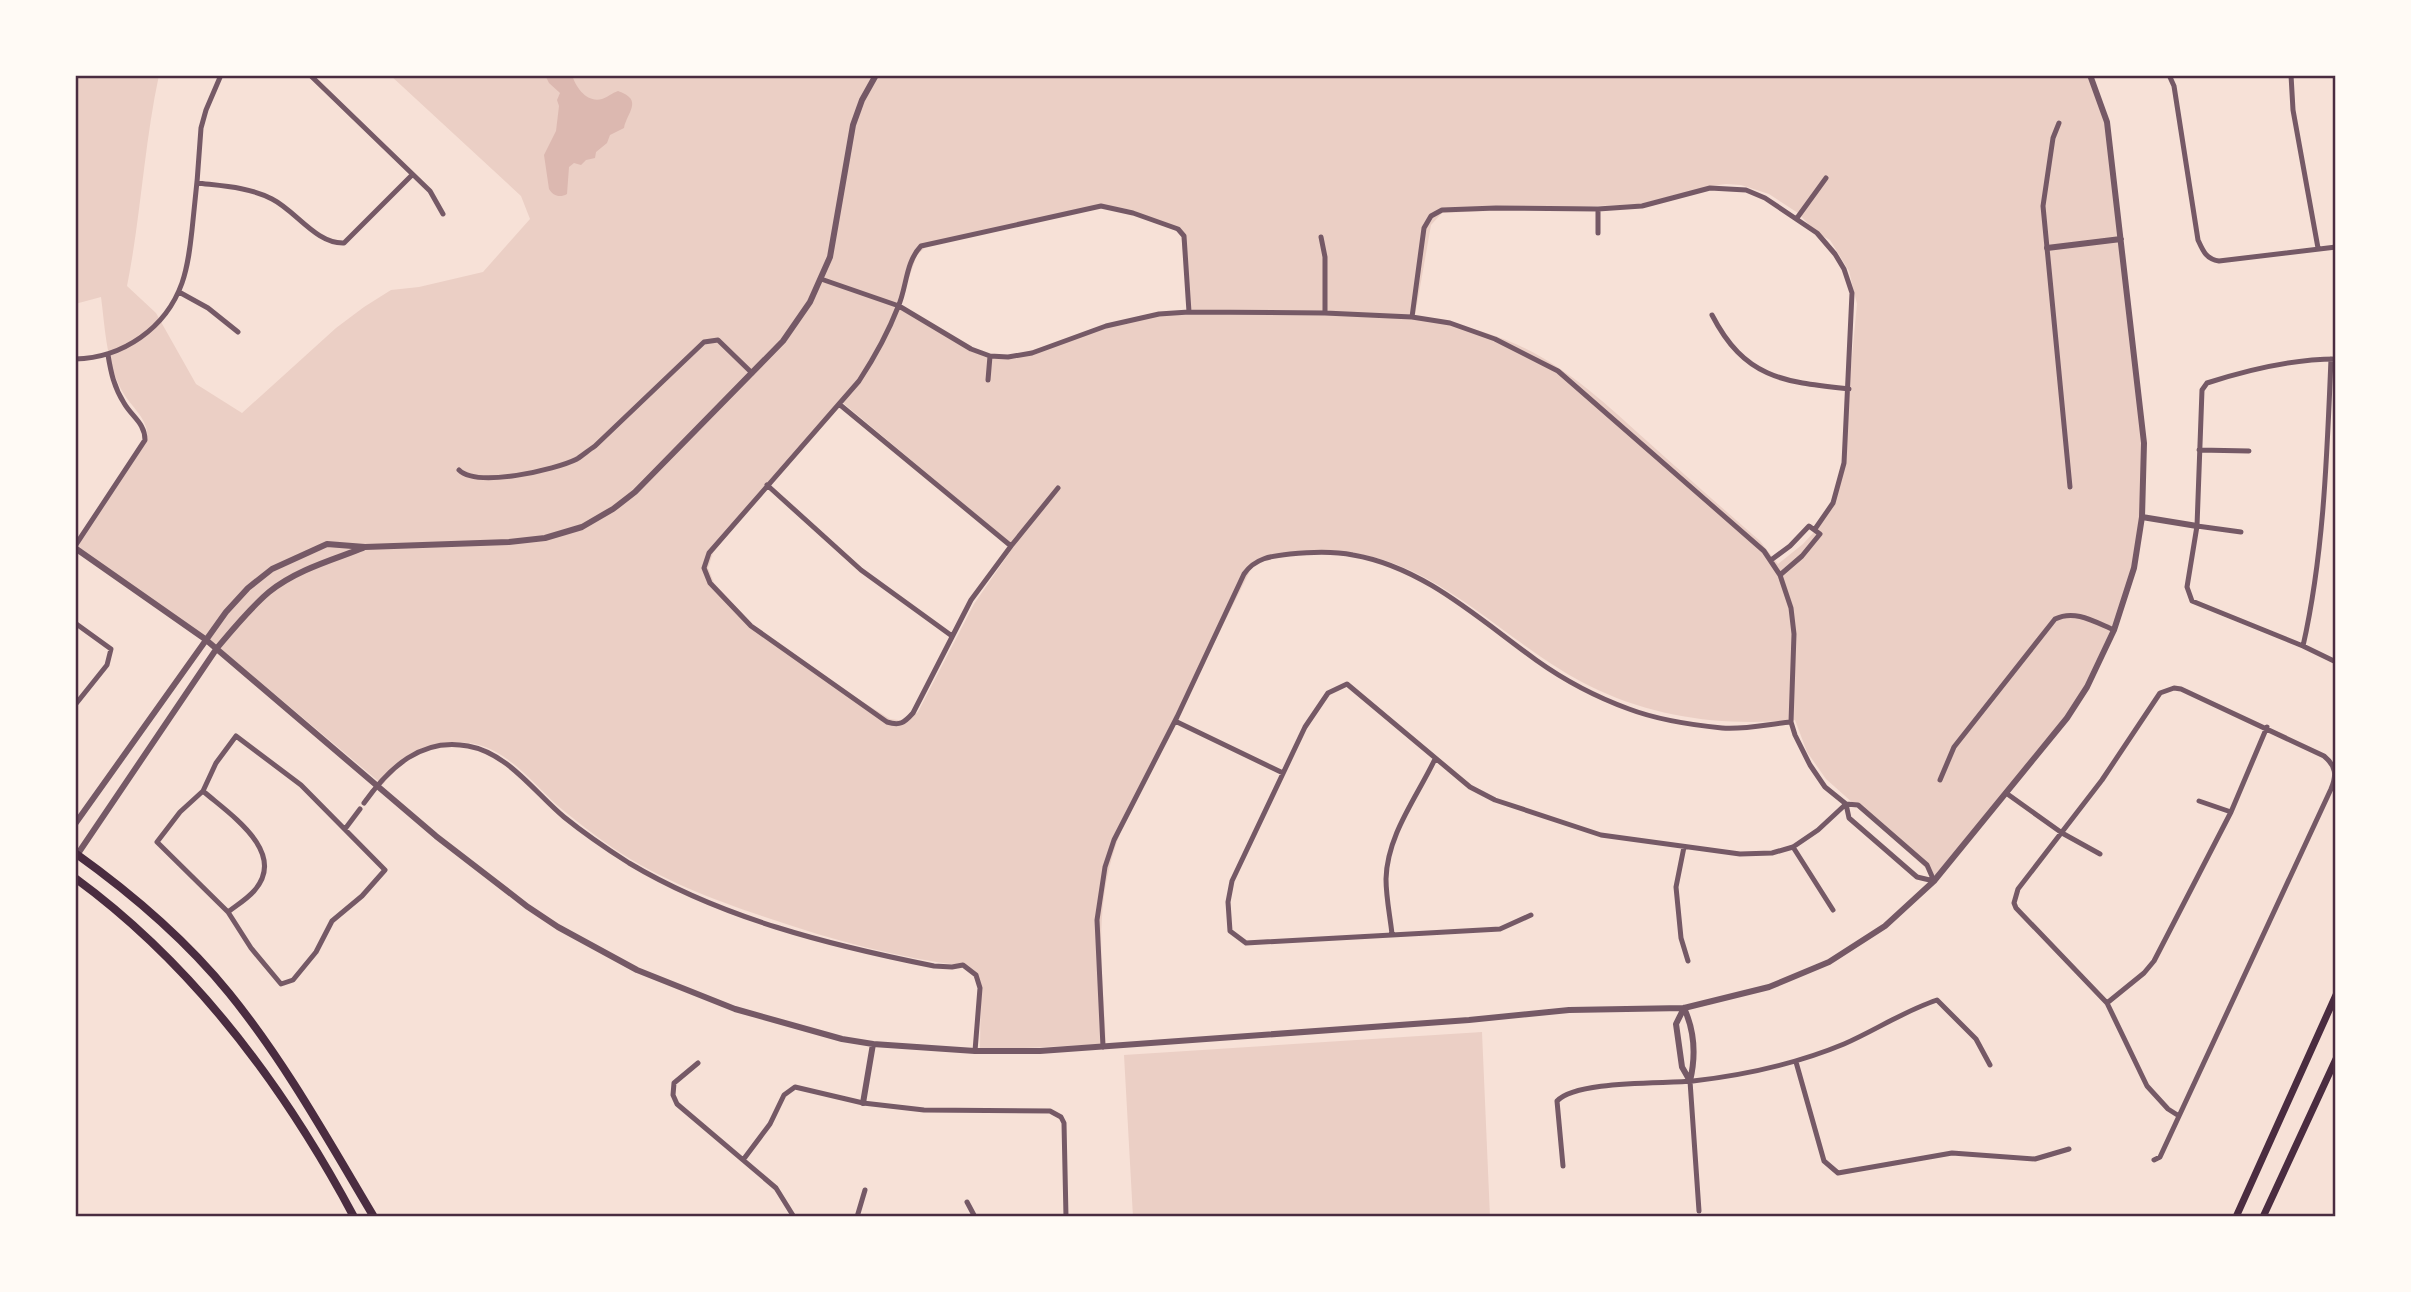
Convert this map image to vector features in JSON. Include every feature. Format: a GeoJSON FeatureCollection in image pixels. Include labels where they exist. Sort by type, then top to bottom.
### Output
{"type":"FeatureCollection","features":[{"type":"Feature","properties":{"kind":"main road"},"geometry":{"type":"LineString","coordinates":[[76,856],[135,899],[186,947],[228,992],[297,1088],[374,1217]]}},
{"type":"Feature","properties":{"kind":"main road"},"geometry":{"type":"LineString","coordinates":[[75,878],[159,950],[228,1026],[279,1091],[354,1217]]}},
{"type":"Feature","properties":{"kind":"main road"},"geometry":{"type":"LineString","coordinates":[[2236,1217],[2336,996]]}},
{"type":"Feature","properties":{"kind":"main road"},"geometry":{"type":"LineString","coordinates":[[2263,1217],[2336,1059]]}},
{"type":"Feature","properties":{"kind":"street"},"geometry":{"type":"LineString","coordinates":[[75,359],[108,355],[130,345],[166,314],[178,292],[187,264],[201,128],[221,75]]}},
{"type":"Feature","properties":{"kind":"street"},"geometry":{"type":"LineString","coordinates":[[310,75],[430,191],[443,214]]}},
{"type":"Feature","properties":{"kind":"street"},"geometry":{"type":"LineString","coordinates":[[75,824],[205,639],[241,596],[271,569],[327,544],[365,547],[509,542],[545,538],[582,527],[635,492],[797,324],[830,257],[853,125],[862,100],[876,75]]}},
{"type":"Feature","properties":{"kind":"street"},"geometry":{"type":"LineString","coordinates":[[108,355],[112,379],[125,406],[143,426],[145,440],[143,447],[75,547],[205,639],[436,836],[528,907],[558,927],[637,970],[735,1009],[842,1038],[873,1044],[975,1051],[1103,1047],[1569,1010],[1684,1008],[1769,987],[1829,962],[1885,926],[1934,881],[2067,718],[2087,687],[2114,631],[2134,568],[2142,517],[2144,443],[2107,122],[2090,75]]}},
{"type":"Feature","properties":{"kind":"street"},"geometry":{"type":"LineString","coordinates":[[2169,75],[2174,86],[2198,240],[2204,254],[2219,261],[2336,247]]}},
{"type":"Feature","properties":{"kind":"street"},"geometry":{"type":"LineString","coordinates":[[2291,75],[2293,110],[2318,248]]}},
{"type":"Feature","properties":{"kind":"street"},"geometry":{"type":"LineString","coordinates":[[2059,123],[2053,138],[2043,206],[2070,487]]}},
{"type":"Feature","properties":{"kind":"street"},"geometry":{"type":"LineString","coordinates":[[197,183],[267,196],[284,206],[327,241],[336,244],[344,243],[352,237],[412,175]]}},
{"type":"Feature","properties":{"kind":"street"},"geometry":{"type":"LineString","coordinates":[[1797,218],[1826,178]]}},
{"type":"Feature","properties":{"kind":"street"},"geometry":{"type":"LineString","coordinates":[[1412,317],[1424,228],[1431,216],[1442,211],[1464,208],[1598,209],[1642,206],[1710,188],[1746,190],[1765,198],[1817,233],[1835,254],[1852,293],[1844,463],[1833,503],[1815,529]]}},
{"type":"Feature","properties":{"kind":"street"},"geometry":{"type":"LineString","coordinates":[[1058,488],[971,600],[913,713],[898,725],[887,722],[751,626],[710,583],[704,568],[709,553],[859,381],[899,306],[912,255],[921,246],[1101,206],[1156,221],[1178,229],[1184,236],[1189,312]]}},
{"type":"Feature","properties":{"kind":"street"},"geometry":{"type":"LineString","coordinates":[[1598,209],[1598,233]]}},
{"type":"Feature","properties":{"kind":"street"},"geometry":{"type":"LineString","coordinates":[[1321,237],[1325,257],[1325,313]]}},
{"type":"Feature","properties":{"kind":"street"},"geometry":{"type":"LineString","coordinates":[[2047,248],[2121,239]]}},
{"type":"Feature","properties":{"kind":"street"},"geometry":{"type":"LineString","coordinates":[[821,279],[899,306],[971,349],[990,356],[1008,357],[1032,353],[1106,326],[1158,314],[1189,312],[1412,317],[1450,323],[1522,351],[1558,371],[1754,542],[1771,560],[1788,595],[1793,621],[1791,722],[1810,765],[1825,787],[1846,804],[1858,805],[1927,865],[1934,881]]}},
{"type":"Feature","properties":{"kind":"street"},"geometry":{"type":"LineString","coordinates":[[178,292],[208,308],[238,332]]}},
{"type":"Feature","properties":{"kind":"street"},"geometry":{"type":"LineString","coordinates":[[1712,315],[1720,331],[1736,351],[1767,374],[1793,382],[1849,389]]}},
{"type":"Feature","properties":{"kind":"street"},"geometry":{"type":"LineString","coordinates":[[459,470],[471,477],[513,475],[576,459],[595,446],[704,342],[718,340],[752,373]]}},
{"type":"Feature","properties":{"kind":"street"},"geometry":{"type":"LineString","coordinates":[[988,380],[990,356]]}},
{"type":"Feature","properties":{"kind":"street"},"geometry":{"type":"LineString","coordinates":[[2303,646],[2312,609],[2326,476],[2334,359],[2308,360],[2267,368],[2207,383],[2202,390],[2197,526],[2187,587],[2192,601],[2336,662]]}},
{"type":"Feature","properties":{"kind":"street"},"geometry":{"type":"LineString","coordinates":[[839,404],[1011,546]]}},
{"type":"Feature","properties":{"kind":"street"},"geometry":{"type":"LineString","coordinates":[[2199,450],[2249,451]]}},
{"type":"Feature","properties":{"kind":"street"},"geometry":{"type":"LineString","coordinates":[[766,485],[861,570],[952,636]]}},
{"type":"Feature","properties":{"kind":"street"},"geometry":{"type":"LineString","coordinates":[[2142,517],[2241,532]]}},
{"type":"Feature","properties":{"kind":"street"},"geometry":{"type":"LineString","coordinates":[[1771,560],[1810,526],[1820,534],[1802,556],[1780,575]]}},
{"type":"Feature","properties":{"kind":"street"},"geometry":{"type":"LineString","coordinates":[[76,856],[216,648],[244,616],[271,591],[299,574],[365,547]]}},
{"type":"Feature","properties":{"kind":"street"},"geometry":{"type":"LineString","coordinates":[[1103,1047],[1097,920],[1102,876],[1114,841],[1247,569],[1257,561],[1315,552],[1354,555],[1396,568],[1450,596],[1569,681],[1629,709],[1671,720],[1724,728],[1791,722]]}},
{"type":"Feature","properties":{"kind":"street"},"geometry":{"type":"LineString","coordinates":[[1940,780],[1954,747],[2054,620],[2066,614],[2078,615],[2114,631]]}},
{"type":"Feature","properties":{"kind":"street"},"geometry":{"type":"LineString","coordinates":[[75,623],[111,649],[107,665],[75,705]]}},
{"type":"Feature","properties":{"kind":"street"},"geometry":{"type":"LineString","coordinates":[[1531,915],[1500,929],[1266,944],[1246,943],[1230,931],[1228,902],[1232,881],[1305,727],[1328,693],[1347,684],[1470,787],[1495,800],[1601,835],[1741,854],[1772,853],[1793,847],[1818,830],[1846,804]]}},
{"type":"Feature","properties":{"kind":"street"},"geometry":{"type":"LineString","coordinates":[[2154,1160],[2160,1157],[2334,782],[2333,763],[2324,756],[2267,727],[2174,688],[2160,692],[2128,744],[2018,890],[2014,903],[2107,1003],[2147,1086],[2168,1110],[2179,1116]]}},
{"type":"Feature","properties":{"kind":"street"},"geometry":{"type":"LineString","coordinates":[[1175,721],[1283,774]]}},
{"type":"Feature","properties":{"kind":"street"},"geometry":{"type":"LineString","coordinates":[[2107,1003],[2144,973],[2154,961],[2231,812],[2267,727]]}},
{"type":"Feature","properties":{"kind":"street"},"geometry":{"type":"LineString","coordinates":[[236,736],[301,785],[345,829],[385,870],[362,896],[332,921],[316,952],[293,980],[281,984],[251,948],[228,912],[157,842],[180,813],[203,791],[216,763],[236,736]]}},
{"type":"Feature","properties":{"kind":"street"},"geometry":{"type":"LineString","coordinates":[[345,829],[377,785],[403,759],[422,750],[454,744],[473,747],[501,760],[562,816],[598,844],[688,894],[808,937],[934,966],[963,965],[972,970],[980,988],[975,1051]]}},
{"type":"Feature","properties":{"kind":"street"},"geometry":{"type":"LineString","coordinates":[[1392,934],[1386,881],[1391,852],[1399,827],[1435,759]]}},
{"type":"Feature","properties":{"kind":"street"},"geometry":{"type":"LineString","coordinates":[[203,791],[254,837],[265,862],[262,878],[255,891],[228,912]]}},
{"type":"Feature","properties":{"kind":"street"},"geometry":{"type":"LineString","coordinates":[[2006,793],[2062,834],[2100,854]]}},
{"type":"Feature","properties":{"kind":"street"},"geometry":{"type":"LineString","coordinates":[[2200,801],[2231,812]]}},
{"type":"Feature","properties":{"kind":"street"},"geometry":{"type":"LineString","coordinates":[[1846,804],[1849,818],[1898,861],[1917,877],[1934,881]]}},
{"type":"Feature","properties":{"kind":"street"},"geometry":{"type":"LineString","coordinates":[[1684,847],[1676,887],[1681,938],[1688,961]]}},
{"type":"Feature","properties":{"kind":"street"},"geometry":{"type":"LineString","coordinates":[[1793,847],[1833,910]]}},
{"type":"Feature","properties":{"kind":"street"},"geometry":{"type":"LineString","coordinates":[[1563,1166],[1556,1107],[1561,1097],[1578,1090],[1690,1081],[1796,1062],[1845,1044],[1937,1000],[1976,1039],[1990,1065]]}},
{"type":"Feature","properties":{"kind":"street"},"geometry":{"type":"LineString","coordinates":[[1684,1008],[1676,1024],[1682,1068],[1690,1081]]}},
{"type":"Feature","properties":{"kind":"street"},"geometry":{"type":"LineString","coordinates":[[1684,1008],[1690,1022],[1695,1059],[1690,1081],[1699,1211]]}},
{"type":"Feature","properties":{"kind":"street"},"geometry":{"type":"LineString","coordinates":[[863,1102],[873,1044]]}},
{"type":"Feature","properties":{"kind":"street"},"geometry":{"type":"LineString","coordinates":[[1796,1062],[1824,1161],[1838,1173],[1952,1153],[2035,1158],[2070,1149]]}},
{"type":"Feature","properties":{"kind":"street"},"geometry":{"type":"LineString","coordinates":[[698,1063],[674,1083],[673,1095],[677,1104],[776,1188],[794,1217]]}},
{"type":"Feature","properties":{"kind":"street"},"geometry":{"type":"LineString","coordinates":[[743,1160],[770,1124],[783,1096],[791,1088],[924,1110],[1055,1113],[1064,1123],[1066,1217]]}},
{"type":"Feature","properties":{"kind":"street"},"geometry":{"type":"LineString","coordinates":[[857,1217],[864,1190]]}},
{"type":"Feature","properties":{"kind":"street"},"geometry":{"type":"LineString","coordinates":[[967,1202],[975,1217]]}},
{"type":"Feature","properties":{"kind":"shaded area"},"geometry":{"type":"Polygon","coordinates":[[[75,75],[159,75],[127,286],[156,313],[196,384],[242,413],[336,328],[364,307],[391,290],[419,287],[483,272],[530,219],[521,196],[390,75],[2090,75],[2105,115],[2142,423],[2143,516],[2126,598],[2075,705],[1937,878],[1826,779],[1807,752],[1795,720],[1719,721],[1670,714],[1622,700],[1561,670],[1458,598],[1423,577],[1386,561],[1346,552],[1302,553],[1263,560],[1252,567],[1127,817],[1116,846],[1103,901],[1101,929],[1106,1044],[980,1048],[981,985],[965,966],[890,953],[817,934],[688,888],[606,843],[558,806],[512,762],[479,745],[451,743],[424,749],[401,764],[383,785],[216,645],[75,546],[146,443],[147,435],[143,420],[115,377],[101,297],[75,304],[75,75]],[[1741,185],[1711,186],[1640,204],[1442,213],[1431,225],[1415,316],[1493,335],[1554,365],[1617,414],[1760,541],[1778,564],[1814,532],[1825,517],[1840,483],[1857,304],[1849,271],[1830,240],[1817,233],[1798,213],[1769,194],[1741,185]],[[1104,205],[928,245],[917,255],[899,306],[982,353],[1010,357],[1132,319],[1189,312],[1181,233],[1132,210],[1104,205]],[[843,403],[769,484],[713,553],[708,568],[714,583],[752,624],[847,692],[890,719],[906,721],[918,712],[974,604],[1014,546],[843,403]]]}},
{"type":"Feature","properties":{"kind":"shaded area"},"geometry":{"type":"Polygon","coordinates":[[[545,75],[572,75],[579,89],[592,99],[602,99],[618,91],[632,102],[624,128],[610,135],[607,143],[596,152],[595,158],[586,160],[581,165],[574,163],[569,167],[567,194],[562,196],[555,195],[549,189],[544,155],[556,131],[559,106],[557,100],[560,93],[545,75]]]}},
{"type":"Feature","properties":{"kind":"shaded area"},"geometry":{"type":"Polygon","coordinates":[[[1482,1032],[1490,1217],[1133,1217],[1124,1055],[1482,1032]]]}}]}
